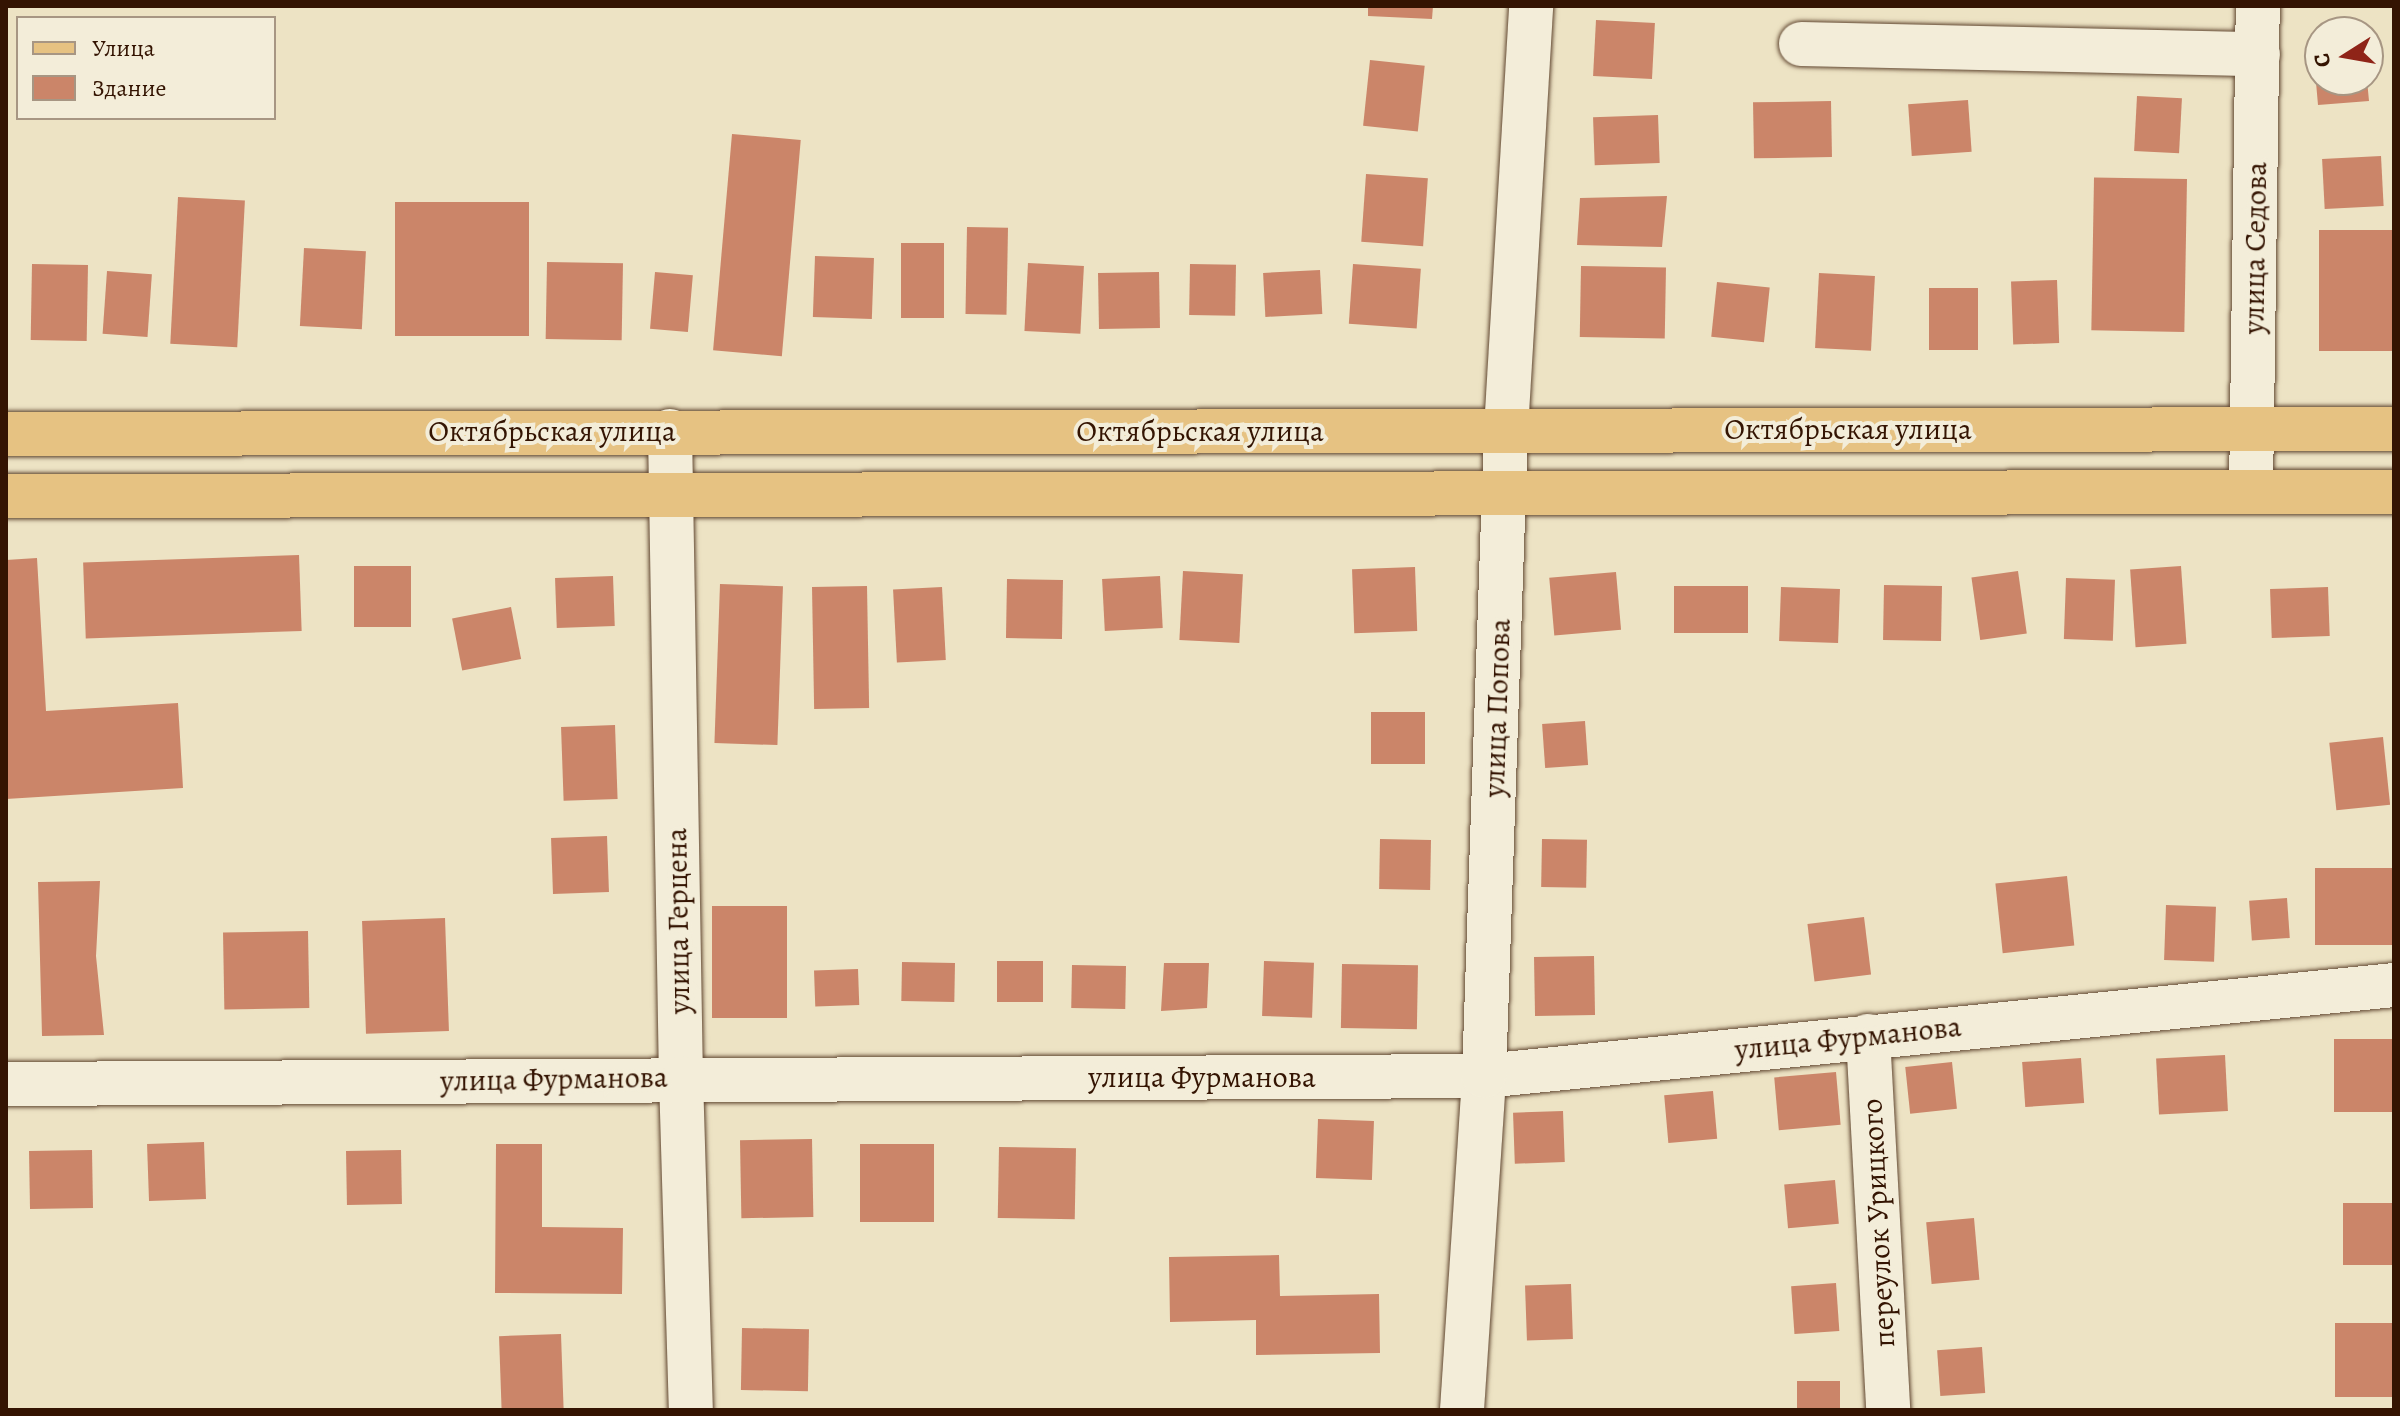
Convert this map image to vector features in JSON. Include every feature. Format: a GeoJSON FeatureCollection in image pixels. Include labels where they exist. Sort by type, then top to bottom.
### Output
{"type":"FeatureCollection","features":[{"type":"Feature","properties":{"kind":"main road","name":"Октябрьская улица"},"geometry":{"type":"LineString","coordinates":[[6,434],[2394,429]]}},
{"type":"Feature","properties":{"kind":"main road"},"geometry":{"type":"LineString","coordinates":[[6,496],[2394,492]]}},
{"type":"Feature","properties":{"kind":"street","name":"улица Попова"},"geometry":{"type":"LineString","coordinates":[[1462,1410],[1484,1076],[1506,430],[1531,6]]}},
{"type":"Feature","properties":{"kind":"street","name":"улица Седова"},"geometry":{"type":"LineString","coordinates":[[2251,491],[2258,6]]}},
{"type":"Feature","properties":{"kind":"street"},"geometry":{"type":"LineString","coordinates":[[1801,44],[2258,54]]}},
{"type":"Feature","properties":{"kind":"street","name":"улица Герцена"},"geometry":{"type":"LineString","coordinates":[[670,431],[681,1078],[691,1410]]}},
{"type":"Feature","properties":{"kind":"street","name":"улица Фурманова"},"geometry":{"type":"LineString","coordinates":[[6,1084],[1484,1076],[2394,985]]}},
{"type":"Feature","properties":{"kind":"street","name":"переулок Урицкого"},"geometry":{"type":"LineString","coordinates":[[1868,1036],[1888,1410]]}},
{"type":"Feature","properties":{"kind":"building"},"geometry":{"type":"Polygon","coordinates":[[[1368,6],[1433,6],[1432,19],[1368,16],[1368,6]]]}},
{"type":"Feature","properties":{"kind":"building"},"geometry":{"type":"Polygon","coordinates":[[[1596,20],[1655,23],[1652,79],[1593,76],[1596,20]]]}},
{"type":"Feature","properties":{"kind":"building"},"geometry":{"type":"Polygon","coordinates":[[[1370,60],[1425,66],[1418,131],[1363,126],[1370,60]]]}},
{"type":"Feature","properties":{"kind":"building"},"geometry":{"type":"Polygon","coordinates":[[[2137,96],[2182,98],[2179,153],[2134,151],[2137,96]]]}},
{"type":"Feature","properties":{"kind":"building"},"geometry":{"type":"Polygon","coordinates":[[[2317,96],[2369,96],[2369,101],[2318,105],[2317,96]]]}},
{"type":"Feature","properties":{"kind":"building"},"geometry":{"type":"Polygon","coordinates":[[[1968,100],[1972,152],[1912,156],[1908,104],[1968,100]]]}},
{"type":"Feature","properties":{"kind":"building"},"geometry":{"type":"Polygon","coordinates":[[[1831,101],[1832,157],[1754,158],[1753,102],[1831,101]]]}},
{"type":"Feature","properties":{"kind":"building"},"geometry":{"type":"Polygon","coordinates":[[[1658,115],[1660,163],[1595,165],[1593,117],[1658,115]]]}},
{"type":"Feature","properties":{"kind":"building"},"geometry":{"type":"Polygon","coordinates":[[[732,134],[801,140],[782,356],[713,350],[732,134]]]}},
{"type":"Feature","properties":{"kind":"building"},"geometry":{"type":"Polygon","coordinates":[[[2381,156],[2384,206],[2325,209],[2322,159],[2381,156]]]}},
{"type":"Feature","properties":{"kind":"building"},"geometry":{"type":"Polygon","coordinates":[[[1366,174],[1428,178],[1423,246],[1361,242],[1366,174]]]}},
{"type":"Feature","properties":{"kind":"building"},"geometry":{"type":"Polygon","coordinates":[[[2094,177],[2187,179],[2184,332],[2091,330],[2094,177]]]}},
{"type":"Feature","properties":{"kind":"building"},"geometry":{"type":"Polygon","coordinates":[[[1667,196],[1662,247],[1577,245],[1580,198],[1667,196]]]}},
{"type":"Feature","properties":{"kind":"building"},"geometry":{"type":"Polygon","coordinates":[[[178,197],[245,201],[237,347],[170,344],[178,197]]]}},
{"type":"Feature","properties":{"kind":"building"},"geometry":{"type":"Polygon","coordinates":[[[395,202],[529,202],[529,336],[395,336],[395,202]]]}},
{"type":"Feature","properties":{"kind":"building"},"geometry":{"type":"Polygon","coordinates":[[[967,227],[1008,228],[1006,315],[965,314],[967,227]]]}},
{"type":"Feature","properties":{"kind":"building"},"geometry":{"type":"Polygon","coordinates":[[[2319,230],[2394,230],[2394,351],[2319,351],[2319,230]]]}},
{"type":"Feature","properties":{"kind":"building"},"geometry":{"type":"Polygon","coordinates":[[[901,243],[944,243],[944,318],[901,318],[901,243]]]}},
{"type":"Feature","properties":{"kind":"building"},"geometry":{"type":"Polygon","coordinates":[[[304,248],[366,251],[362,329],[300,326],[304,248]]]}},
{"type":"Feature","properties":{"kind":"building"},"geometry":{"type":"Polygon","coordinates":[[[815,256],[874,258],[872,319],[813,317],[815,256]]]}},
{"type":"Feature","properties":{"kind":"building"},"geometry":{"type":"Polygon","coordinates":[[[547,262],[623,263],[622,340],[546,339],[547,262]]]}},
{"type":"Feature","properties":{"kind":"building"},"geometry":{"type":"Polygon","coordinates":[[[1028,263],[1084,266],[1080,334],[1024,331],[1028,263]]]}},
{"type":"Feature","properties":{"kind":"building"},"geometry":{"type":"Polygon","coordinates":[[[32,264],[88,265],[87,341],[31,340],[32,264]]]}},
{"type":"Feature","properties":{"kind":"building"},"geometry":{"type":"Polygon","coordinates":[[[1190,264],[1236,265],[1235,316],[1189,315],[1190,264]]]}},
{"type":"Feature","properties":{"kind":"building"},"geometry":{"type":"Polygon","coordinates":[[[1353,264],[1421,269],[1417,329],[1349,324],[1353,264]]]}},
{"type":"Feature","properties":{"kind":"building"},"geometry":{"type":"Polygon","coordinates":[[[1581,266],[1666,267],[1665,338],[1580,337],[1581,266]]]}},
{"type":"Feature","properties":{"kind":"building"},"geometry":{"type":"Polygon","coordinates":[[[1320,270],[1322,314],[1265,317],[1263,273],[1320,270]]]}},
{"type":"Feature","properties":{"kind":"building"},"geometry":{"type":"Polygon","coordinates":[[[107,271],[152,274],[147,337],[103,334],[107,271]]]}},
{"type":"Feature","properties":{"kind":"building"},"geometry":{"type":"Polygon","coordinates":[[[655,272],[693,275],[688,332],[650,329],[655,272]]]}},
{"type":"Feature","properties":{"kind":"building"},"geometry":{"type":"Polygon","coordinates":[[[1159,272],[1160,328],[1099,329],[1098,273],[1159,272]]]}},
{"type":"Feature","properties":{"kind":"building"},"geometry":{"type":"Polygon","coordinates":[[[1819,273],[1875,276],[1871,351],[1815,348],[1819,273]]]}},
{"type":"Feature","properties":{"kind":"building"},"geometry":{"type":"Polygon","coordinates":[[[2057,280],[2059,343],[2013,345],[2011,282],[2057,280]]]}},
{"type":"Feature","properties":{"kind":"building"},"geometry":{"type":"Polygon","coordinates":[[[1717,282],[1770,288],[1764,342],[1711,337],[1717,282]]]}},
{"type":"Feature","properties":{"kind":"building"},"geometry":{"type":"Polygon","coordinates":[[[1929,288],[1978,288],[1978,350],[1929,350],[1929,288]]]}},
{"type":"Feature","properties":{"kind":"building"},"geometry":{"type":"Polygon","coordinates":[[[299,555],[302,631],[86,638],[83,563],[299,555]]]}},
{"type":"Feature","properties":{"kind":"building"},"geometry":{"type":"Polygon","coordinates":[[[37,558],[46,711],[178,703],[183,788],[6,799],[6,560],[37,558]]]}},
{"type":"Feature","properties":{"kind":"building"},"geometry":{"type":"Polygon","coordinates":[[[354,566],[411,566],[411,627],[354,627],[354,566]]]}},
{"type":"Feature","properties":{"kind":"building"},"geometry":{"type":"Polygon","coordinates":[[[2181,566],[2186,644],[2136,647],[2130,570],[2181,566]]]}},
{"type":"Feature","properties":{"kind":"building"},"geometry":{"type":"Polygon","coordinates":[[[1415,567],[1417,631],[1354,633],[1352,569],[1415,567]]]}},
{"type":"Feature","properties":{"kind":"building"},"geometry":{"type":"Polygon","coordinates":[[[1183,571],[1243,574],[1239,643],[1179,640],[1183,571]]]}},
{"type":"Feature","properties":{"kind":"building"},"geometry":{"type":"Polygon","coordinates":[[[2018,571],[2027,633],[1980,640],[1971,578],[2018,571]]]}},
{"type":"Feature","properties":{"kind":"building"},"geometry":{"type":"Polygon","coordinates":[[[1616,572],[1621,630],[1554,636],[1549,578],[1616,572]]]}},
{"type":"Feature","properties":{"kind":"building"},"geometry":{"type":"Polygon","coordinates":[[[613,576],[615,626],[557,628],[555,578],[613,576]]]}},
{"type":"Feature","properties":{"kind":"building"},"geometry":{"type":"Polygon","coordinates":[[[1160,576],[1163,628],[1105,631],[1102,579],[1160,576]]]}},
{"type":"Feature","properties":{"kind":"building"},"geometry":{"type":"Polygon","coordinates":[[[2066,578],[2115,580],[2113,641],[2064,639],[2066,578]]]}},
{"type":"Feature","properties":{"kind":"building"},"geometry":{"type":"Polygon","coordinates":[[[1007,579],[1063,580],[1062,639],[1006,638],[1007,579]]]}},
{"type":"Feature","properties":{"kind":"building"},"geometry":{"type":"Polygon","coordinates":[[[720,584],[783,586],[777,745],[714,743],[720,584]]]}},
{"type":"Feature","properties":{"kind":"building"},"geometry":{"type":"Polygon","coordinates":[[[1884,585],[1942,586],[1941,641],[1883,640],[1884,585]]]}},
{"type":"Feature","properties":{"kind":"building"},"geometry":{"type":"Polygon","coordinates":[[[867,586],[869,708],[814,709],[812,587],[867,586]]]}},
{"type":"Feature","properties":{"kind":"building"},"geometry":{"type":"Polygon","coordinates":[[[1674,586],[1748,586],[1748,633],[1674,633],[1674,586]]]}},
{"type":"Feature","properties":{"kind":"building"},"geometry":{"type":"Polygon","coordinates":[[[942,587],[946,660],[897,662],[893,590],[942,587]]]}},
{"type":"Feature","properties":{"kind":"building"},"geometry":{"type":"Polygon","coordinates":[[[1781,587],[1840,589],[1838,643],[1779,641],[1781,587]]]}},
{"type":"Feature","properties":{"kind":"building"},"geometry":{"type":"Polygon","coordinates":[[[2328,587],[2330,636],[2272,638],[2270,589],[2328,587]]]}},
{"type":"Feature","properties":{"kind":"building"},"geometry":{"type":"Polygon","coordinates":[[[511,607],[521,659],[462,670],[452,618],[511,607]]]}},
{"type":"Feature","properties":{"kind":"building"},"geometry":{"type":"Polygon","coordinates":[[[1371,712],[1425,712],[1425,764],[1371,764],[1371,712]]]}},
{"type":"Feature","properties":{"kind":"building"},"geometry":{"type":"Polygon","coordinates":[[[1585,721],[1588,765],[1545,768],[1542,724],[1585,721]]]}},
{"type":"Feature","properties":{"kind":"building"},"geometry":{"type":"Polygon","coordinates":[[[615,725],[618,799],[564,801],[561,727],[615,725]]]}},
{"type":"Feature","properties":{"kind":"building"},"geometry":{"type":"Polygon","coordinates":[[[2383,737],[2390,805],[2336,810],[2329,743],[2383,737]]]}},
{"type":"Feature","properties":{"kind":"building"},"geometry":{"type":"Polygon","coordinates":[[[607,836],[609,892],[553,894],[551,838],[607,836]]]}},
{"type":"Feature","properties":{"kind":"building"},"geometry":{"type":"Polygon","coordinates":[[[1380,839],[1431,840],[1430,890],[1379,889],[1380,839]]]}},
{"type":"Feature","properties":{"kind":"building"},"geometry":{"type":"Polygon","coordinates":[[[1542,839],[1587,840],[1586,888],[1541,887],[1542,839]]]}},
{"type":"Feature","properties":{"kind":"building"},"geometry":{"type":"Polygon","coordinates":[[[2315,868],[2394,868],[2394,945],[2315,945],[2315,868]]]}},
{"type":"Feature","properties":{"kind":"building"},"geometry":{"type":"Polygon","coordinates":[[[2067,876],[2074,946],[2003,953],[1995,884],[2067,876]]]}},
{"type":"Feature","properties":{"kind":"building"},"geometry":{"type":"Polygon","coordinates":[[[100,881],[96,956],[104,1035],[42,1036],[38,882],[100,881]]]}},
{"type":"Feature","properties":{"kind":"building"},"geometry":{"type":"Polygon","coordinates":[[[2287,898],[2290,938],[2252,941],[2249,901],[2287,898]]]}},
{"type":"Feature","properties":{"kind":"building"},"geometry":{"type":"Polygon","coordinates":[[[2166,905],[2216,907],[2214,962],[2164,960],[2166,905]]]}},
{"type":"Feature","properties":{"kind":"building"},"geometry":{"type":"Polygon","coordinates":[[[712,906],[787,906],[787,1018],[712,1018],[712,906]]]}},
{"type":"Feature","properties":{"kind":"building"},"geometry":{"type":"Polygon","coordinates":[[[1864,917],[1871,975],[1814,982],[1807,924],[1864,917]]]}},
{"type":"Feature","properties":{"kind":"building"},"geometry":{"type":"Polygon","coordinates":[[[445,918],[449,1031],[366,1034],[362,921],[445,918]]]}},
{"type":"Feature","properties":{"kind":"building"},"geometry":{"type":"Polygon","coordinates":[[[308,931],[309,1008],[224,1009],[223,932],[308,931]]]}},
{"type":"Feature","properties":{"kind":"building"},"geometry":{"type":"Polygon","coordinates":[[[1594,956],[1595,1015],[1535,1016],[1534,957],[1594,956]]]}},
{"type":"Feature","properties":{"kind":"building"},"geometry":{"type":"Polygon","coordinates":[[[997,961],[1043,961],[1043,1002],[997,1002],[997,961]]]}},
{"type":"Feature","properties":{"kind":"building"},"geometry":{"type":"Polygon","coordinates":[[[1264,961],[1314,963],[1312,1018],[1262,1016],[1264,961]]]}},
{"type":"Feature","properties":{"kind":"building"},"geometry":{"type":"Polygon","coordinates":[[[902,962],[955,963],[954,1002],[901,1001],[902,962]]]}},
{"type":"Feature","properties":{"kind":"building"},"geometry":{"type":"Polygon","coordinates":[[[1164,963],[1209,963],[1207,1008],[1161,1011],[1164,963]]]}},
{"type":"Feature","properties":{"kind":"building"},"geometry":{"type":"Polygon","coordinates":[[[1342,964],[1418,965],[1417,1029],[1341,1028],[1342,964]]]}},
{"type":"Feature","properties":{"kind":"building"},"geometry":{"type":"Polygon","coordinates":[[[1072,965],[1126,966],[1125,1009],[1071,1008],[1072,965]]]}},
{"type":"Feature","properties":{"kind":"building"},"geometry":{"type":"Polygon","coordinates":[[[858,969],[859,1005],[815,1007],[814,971],[858,969]]]}},
{"type":"Feature","properties":{"kind":"building"},"geometry":{"type":"Polygon","coordinates":[[[2334,1039],[2394,1039],[2394,1112],[2334,1112],[2334,1039]]]}},
{"type":"Feature","properties":{"kind":"building"},"geometry":{"type":"Polygon","coordinates":[[[2225,1055],[2228,1111],[2159,1115],[2156,1059],[2225,1055]]]}},
{"type":"Feature","properties":{"kind":"building"},"geometry":{"type":"Polygon","coordinates":[[[2081,1058],[2084,1103],[2025,1107],[2022,1062],[2081,1058]]]}},
{"type":"Feature","properties":{"kind":"building"},"geometry":{"type":"Polygon","coordinates":[[[1952,1062],[1957,1109],[1910,1114],[1905,1067],[1952,1062]]]}},
{"type":"Feature","properties":{"kind":"building"},"geometry":{"type":"Polygon","coordinates":[[[1836,1072],[1841,1125],[1779,1130],[1774,1077],[1836,1072]]]}},
{"type":"Feature","properties":{"kind":"building"},"geometry":{"type":"Polygon","coordinates":[[[1713,1091],[1717,1139],[1668,1143],[1664,1095],[1713,1091]]]}},
{"type":"Feature","properties":{"kind":"building"},"geometry":{"type":"Polygon","coordinates":[[[1563,1111],[1565,1162],[1515,1164],[1513,1113],[1563,1111]]]}},
{"type":"Feature","properties":{"kind":"building"},"geometry":{"type":"Polygon","coordinates":[[[1318,1119],[1374,1121],[1372,1180],[1316,1178],[1318,1119]]]}},
{"type":"Feature","properties":{"kind":"building"},"geometry":{"type":"Polygon","coordinates":[[[812,1139],[813,1217],[741,1218],[740,1140],[812,1139]]]}},
{"type":"Feature","properties":{"kind":"building"},"geometry":{"type":"Polygon","coordinates":[[[204,1142],[206,1199],[149,1201],[147,1144],[204,1142]]]}},
{"type":"Feature","properties":{"kind":"building"},"geometry":{"type":"Polygon","coordinates":[[[496,1144],[542,1144],[542,1227],[623,1228],[622,1294],[495,1293],[496,1144]]]}},
{"type":"Feature","properties":{"kind":"building"},"geometry":{"type":"Polygon","coordinates":[[[860,1144],[934,1144],[934,1222],[860,1222],[860,1144]]]}},
{"type":"Feature","properties":{"kind":"building"},"geometry":{"type":"Polygon","coordinates":[[[999,1147],[1076,1148],[1075,1219],[998,1218],[999,1147]]]}},
{"type":"Feature","properties":{"kind":"building"},"geometry":{"type":"Polygon","coordinates":[[[92,1150],[93,1208],[30,1209],[29,1151],[92,1150]]]}},
{"type":"Feature","properties":{"kind":"building"},"geometry":{"type":"Polygon","coordinates":[[[401,1150],[402,1204],[347,1205],[346,1151],[401,1150]]]}},
{"type":"Feature","properties":{"kind":"building"},"geometry":{"type":"Polygon","coordinates":[[[1835,1180],[1839,1224],[1788,1228],[1784,1184],[1835,1180]]]}},
{"type":"Feature","properties":{"kind":"building"},"geometry":{"type":"Polygon","coordinates":[[[2343,1203],[2394,1203],[2394,1265],[2343,1265],[2343,1203]]]}},
{"type":"Feature","properties":{"kind":"building"},"geometry":{"type":"Polygon","coordinates":[[[1974,1218],[1979,1280],[1932,1284],[1926,1222],[1974,1218]]]}},
{"type":"Feature","properties":{"kind":"building"},"geometry":{"type":"Polygon","coordinates":[[[1279,1255],[1280,1296],[1379,1294],[1380,1353],[1256,1355],[1256,1320],[1170,1322],[1169,1257],[1279,1255]]]}},
{"type":"Feature","properties":{"kind":"building"},"geometry":{"type":"Polygon","coordinates":[[[1836,1283],[1839,1331],[1794,1334],[1791,1286],[1836,1283]]]}},
{"type":"Feature","properties":{"kind":"building"},"geometry":{"type":"Polygon","coordinates":[[[1571,1284],[1573,1339],[1527,1341],[1525,1286],[1571,1284]]]}},
{"type":"Feature","properties":{"kind":"building"},"geometry":{"type":"Polygon","coordinates":[[[2335,1323],[2394,1323],[2394,1397],[2335,1397],[2335,1323]]]}},
{"type":"Feature","properties":{"kind":"building"},"geometry":{"type":"Polygon","coordinates":[[[742,1328],[809,1329],[808,1391],[741,1390],[742,1328]]]}},
{"type":"Feature","properties":{"kind":"building"},"geometry":{"type":"Polygon","coordinates":[[[561,1334],[564,1410],[502,1410],[499,1336],[561,1334]]]}},
{"type":"Feature","properties":{"kind":"building"},"geometry":{"type":"Polygon","coordinates":[[[1982,1347],[1985,1393],[1940,1396],[1937,1350],[1982,1347]]]}},
{"type":"Feature","properties":{"kind":"building"},"geometry":{"type":"Polygon","coordinates":[[[1797,1381],[1840,1381],[1840,1410],[1797,1410],[1797,1381]]]}}]}
